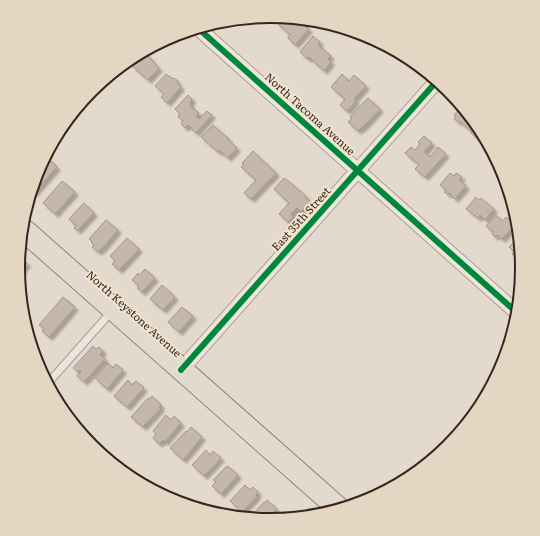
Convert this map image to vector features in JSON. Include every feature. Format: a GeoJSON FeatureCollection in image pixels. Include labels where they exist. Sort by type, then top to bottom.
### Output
{"type":"FeatureCollection","features":[{"type":"Feature","properties":{"kind":"main road","name":"North Keystone Avenue"},"geometry":{"type":"LineString","coordinates":[[28,233],[334,505]]}},
{"type":"Feature","properties":{"kind":"street","name":"North Tacoma Avenue"},"geometry":{"type":"LineString","coordinates":[[203,32],[512,308]]}},
{"type":"Feature","properties":{"kind":"street","name":"East 35th Street"},"geometry":{"type":"LineString","coordinates":[[181,370],[433,85]]}},
{"type":"Feature","properties":{"kind":"lane"},"geometry":{"type":"LineString","coordinates":[[52,379],[113,309]]}},
{"type":"Feature","properties":{"kind":"building"},"geometry":{"type":"Polygon","coordinates":[[[278,23],[302,25],[309,29],[295,45],[288,38],[290,35],[278,23]]]}},
{"type":"Feature","properties":{"kind":"building"},"geometry":{"type":"Polygon","coordinates":[[[313,36],[320,42],[318,45],[331,56],[328,59],[331,62],[324,71],[309,57],[308,59],[300,52],[313,36]]]}},
{"type":"Feature","properties":{"kind":"building"},"geometry":{"type":"Polygon","coordinates":[[[148,56],[159,68],[148,80],[133,67],[138,62],[148,56]]]}},
{"type":"Feature","properties":{"kind":"building"},"geometry":{"type":"Polygon","coordinates":[[[166,74],[178,81],[177,83],[181,87],[167,103],[161,97],[164,94],[155,86],[166,74]]]}},
{"type":"Feature","properties":{"kind":"building"},"geometry":{"type":"Polygon","coordinates":[[[342,74],[349,81],[354,75],[366,86],[354,99],[356,101],[347,111],[340,105],[345,99],[331,87],[342,74]]]}},
{"type":"Feature","properties":{"kind":"building"},"geometry":{"type":"Polygon","coordinates":[[[188,95],[192,99],[190,106],[199,113],[196,116],[199,119],[207,111],[212,115],[196,133],[188,125],[185,128],[181,124],[183,121],[178,117],[180,114],[175,109],[188,95]]]}},
{"type":"Feature","properties":{"kind":"building"},"geometry":{"type":"Polygon","coordinates":[[[368,98],[380,109],[358,131],[348,122],[352,118],[350,117],[368,98]]]}},
{"type":"Feature","properties":{"kind":"building"},"geometry":{"type":"Polygon","coordinates":[[[458,111],[478,139],[459,121],[458,122],[454,119],[456,116],[454,115],[458,111]]]}},
{"type":"Feature","properties":{"kind":"building"},"geometry":{"type":"Polygon","coordinates":[[[213,125],[237,148],[228,158],[220,151],[218,152],[201,137],[213,125]]]}},
{"type":"Feature","properties":{"kind":"building"},"geometry":{"type":"Polygon","coordinates":[[[424,136],[432,143],[424,152],[430,157],[438,147],[446,154],[425,177],[415,169],[419,165],[405,153],[411,147],[415,150],[420,144],[418,142],[424,136]]]}},
{"type":"Feature","properties":{"kind":"building"},"geometry":{"type":"Polygon","coordinates":[[[253,151],[276,173],[251,199],[244,193],[256,180],[241,167],[244,164],[242,163],[253,151]]]}},
{"type":"Feature","properties":{"kind":"building"},"geometry":{"type":"Polygon","coordinates":[[[50,160],[57,167],[38,188],[50,160]]]}},
{"type":"Feature","properties":{"kind":"building"},"geometry":{"type":"Polygon","coordinates":[[[450,173],[454,176],[456,173],[462,177],[459,180],[466,186],[455,199],[449,193],[444,192],[446,190],[440,185],[450,173]]]}},
{"type":"Feature","properties":{"kind":"building"},"geometry":{"type":"Polygon","coordinates":[[[284,178],[307,197],[305,198],[310,202],[301,212],[297,208],[291,214],[293,216],[288,222],[279,214],[289,203],[274,189],[284,178]]]}},
{"type":"Feature","properties":{"kind":"building"},"geometry":{"type":"Polygon","coordinates":[[[62,181],[75,192],[55,214],[43,203],[62,181]]]}},
{"type":"Feature","properties":{"kind":"building"},"geometry":{"type":"Polygon","coordinates":[[[476,197],[479,200],[481,198],[494,209],[485,220],[480,215],[478,218],[466,209],[476,197]]]}},
{"type":"Feature","properties":{"kind":"building"},"geometry":{"type":"Polygon","coordinates":[[[84,203],[94,213],[77,231],[74,228],[76,226],[69,219],[84,203]]]}},
{"type":"Feature","properties":{"kind":"building"},"geometry":{"type":"Polygon","coordinates":[[[496,215],[503,221],[506,217],[510,221],[512,229],[502,239],[497,235],[495,237],[492,234],[493,232],[486,226],[496,215]]]}},
{"type":"Feature","properties":{"kind":"building"},"geometry":{"type":"Polygon","coordinates":[[[106,220],[118,230],[98,252],[92,247],[94,245],[89,239],[106,220]]]}},
{"type":"Feature","properties":{"kind":"building"},"geometry":{"type":"Polygon","coordinates":[[[127,238],[139,249],[119,270],[112,264],[115,261],[110,256],[127,238]]]}},
{"type":"Feature","properties":{"kind":"building"},"geometry":{"type":"Polygon","coordinates":[[[513,243],[514,252],[509,247],[513,243]]]}},
{"type":"Feature","properties":{"kind":"building"},"geometry":{"type":"Polygon","coordinates":[[[145,269],[155,278],[142,292],[137,288],[139,286],[132,280],[138,273],[139,275],[145,269]]]}},
{"type":"Feature","properties":{"kind":"building"},"geometry":{"type":"Polygon","coordinates":[[[162,285],[175,297],[163,310],[150,299],[162,285]]]}},
{"type":"Feature","properties":{"kind":"building"},"geometry":{"type":"Polygon","coordinates":[[[63,297],[75,307],[49,337],[42,331],[44,329],[39,325],[63,297]]]}},
{"type":"Feature","properties":{"kind":"building"},"geometry":{"type":"Polygon","coordinates":[[[182,307],[193,316],[179,332],[168,322],[182,307]]]}},
{"type":"Feature","properties":{"kind":"building"},"geometry":{"type":"Polygon","coordinates":[[[93,346],[96,349],[99,347],[103,351],[100,355],[105,359],[84,382],[77,376],[81,371],[80,370],[78,372],[73,368],[93,346]]]}},
{"type":"Feature","properties":{"kind":"building"},"geometry":{"type":"Polygon","coordinates":[[[108,363],[113,368],[116,364],[123,370],[107,389],[95,378],[108,363]]]}},
{"type":"Feature","properties":{"kind":"building"},"geometry":{"type":"Polygon","coordinates":[[[128,380],[132,385],[136,381],[144,388],[127,407],[114,396],[128,380]]]}},
{"type":"Feature","properties":{"kind":"building"},"geometry":{"type":"Polygon","coordinates":[[[152,396],[161,405],[159,407],[161,408],[143,427],[131,417],[148,398],[150,399],[152,396]]]}},
{"type":"Feature","properties":{"kind":"building"},"geometry":{"type":"Polygon","coordinates":[[[166,415],[171,420],[174,416],[181,423],[165,442],[163,440],[159,444],[153,438],[156,434],[153,431],[166,415]]]}},
{"type":"Feature","properties":{"kind":"building"},"geometry":{"type":"Polygon","coordinates":[[[191,427],[202,437],[183,460],[170,448],[191,427]]]}},
{"type":"Feature","properties":{"kind":"building"},"geometry":{"type":"Polygon","coordinates":[[[206,450],[210,455],[213,451],[221,458],[204,476],[192,465],[206,450]]]}},
{"type":"Feature","properties":{"kind":"building"},"geometry":{"type":"Polygon","coordinates":[[[228,466],[238,475],[221,494],[212,486],[216,482],[213,480],[228,466]]]}},
{"type":"Feature","properties":{"kind":"building"},"geometry":{"type":"Polygon","coordinates":[[[245,485],[250,490],[253,487],[258,492],[256,495],[257,496],[243,511],[230,501],[245,485]]]}},
{"type":"Feature","properties":{"kind":"building"},"geometry":{"type":"Polygon","coordinates":[[[267,500],[277,509],[274,511],[274,513],[255,512],[264,502],[265,503],[267,500]]]}},
{"type":"Feature","properties":{"kind":"cycle path"},"geometry":{"type":"LineString","coordinates":[[203,32],[512,308]]}},
{"type":"Feature","properties":{"kind":"cycle path"},"geometry":{"type":"LineString","coordinates":[[181,370],[433,85]]}}]}
